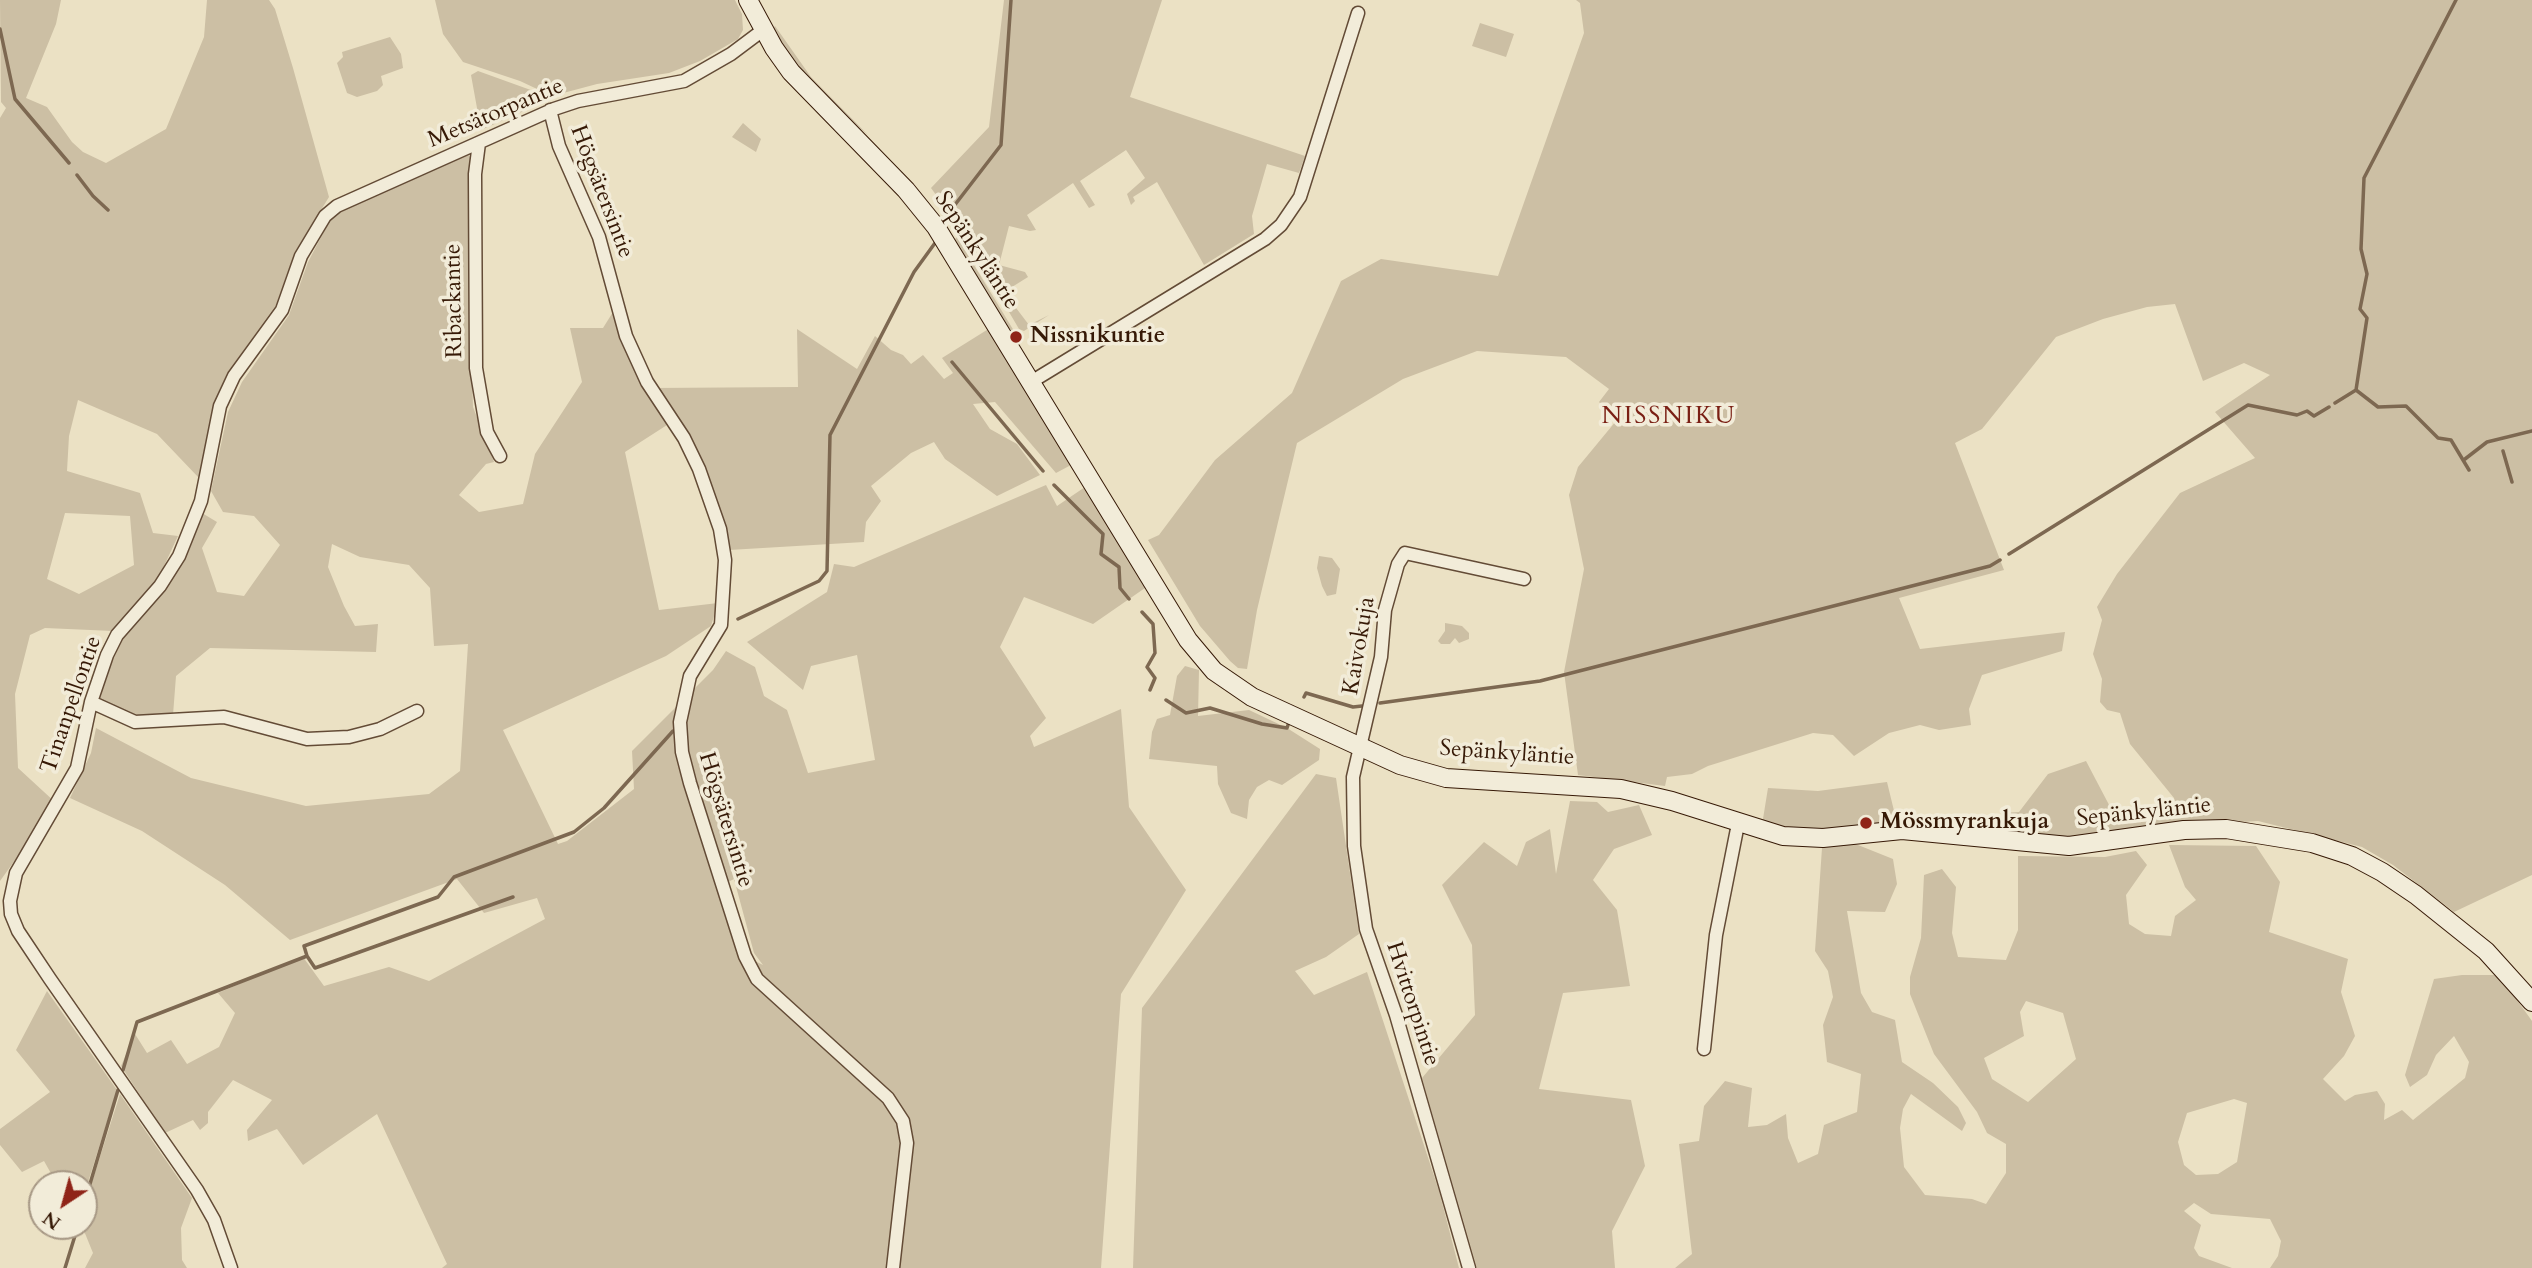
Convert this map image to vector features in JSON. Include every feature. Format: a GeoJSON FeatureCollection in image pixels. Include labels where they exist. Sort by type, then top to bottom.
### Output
{"type":"FeatureCollection","features":[{"type":"Feature","properties":{"kind":"street","name":"Sepänkyläntie"},"geometry":{"type":"LineString","coordinates":[[748,0],[763,30],[806,89],[927,215],[1158,593],[1201,657],[1214,671],[1252,697],[1400,765],[1446,778],[1585,784],[1620,789],[1672,801],[1783,836],[1823,838],[1902,830],[2059,846],[2184,830],[2226,828],[2312,843],[2352,856],[2416,895],[2486,951],[2532,1002]]}},
{"type":"Feature","properties":{"kind":"street"},"geometry":{"type":"LineString","coordinates":[[1031,382],[1265,239],[1281,225],[1300,198],[1358,13]]}},
{"type":"Feature","properties":{"kind":"street","name":"Metsätorpantie"},"geometry":{"type":"LineString","coordinates":[[325,216],[337,206],[550,110],[578,101],[684,81],[731,54],[763,30]]}},
{"type":"Feature","properties":{"kind":"street","name":"Högsätersintie"},"geometry":{"type":"LineString","coordinates":[[550,110],[559,146],[599,237],[626,336],[647,382],[684,438],[699,469],[720,529],[724,560],[722,625],[690,676],[680,722],[682,752],[690,783],[745,956],[757,979],[888,1098],[903,1121],[907,1143],[893,1268]]}},
{"type":"Feature","properties":{"kind":"street","name":"Ribackantie"},"geometry":{"type":"LineString","coordinates":[[479,142],[475,174],[476,368],[487,432],[500,456]]}},
{"type":"Feature","properties":{"kind":"street","name":"Tinanpellontie"},"geometry":{"type":"LineString","coordinates":[[231,1268],[214,1220],[197,1190],[18,931],[11,915],[10,901],[16,873],[77,768],[91,702],[117,635],[160,586],[179,556],[201,501],[220,406],[234,376],[282,310],[301,256],[325,216]]}},
{"type":"Feature","properties":{"kind":"street","name":"Kaivokuja"},"geometry":{"type":"LineString","coordinates":[[1359,747],[1381,657],[1385,610],[1398,564],[1405,553],[1524,579]]}},
{"type":"Feature","properties":{"kind":"street"},"geometry":{"type":"LineString","coordinates":[[91,702],[135,722],[224,717],[307,738],[349,737],[380,729],[417,711]]}},
{"type":"Feature","properties":{"kind":"street","name":"Hvittorpintie"},"geometry":{"type":"LineString","coordinates":[[1359,747],[1351,798],[1354,846],[1366,929],[1396,1015],[1469,1268]]}},
{"type":"Feature","properties":{"kind":"street"},"geometry":{"type":"LineString","coordinates":[[1704,1049],[1716,935],[1738,824]]}},
{"type":"Feature","properties":{"kind":"shaded area"},"geometry":{"type":"Polygon","coordinates":[[[0,0],[61,0],[56,24],[26,98],[47,107],[72,142],[83,152],[106,163],[166,129],[204,37],[207,0],[269,0],[275,9],[293,68],[329,197],[295,252],[276,305],[228,372],[214,402],[199,478],[157,434],[78,400],[69,436],[67,471],[140,493],[153,533],[178,536],[157,581],[113,631],[45,628],[30,635],[15,694],[18,768],[56,803],[0,881],[0,118],[6,108],[1,102],[0,0]],[[65,513],[47,579],[79,594],[134,565],[130,516],[65,513]]]}},
{"type":"Feature","properties":{"kind":"shaded area"},"geometry":{"type":"Polygon","coordinates":[[[435,0],[735,0],[742,14],[743,30],[738,39],[700,61],[669,73],[597,84],[552,96],[520,81],[463,62],[443,34],[435,0]]]}},
{"type":"Feature","properties":{"kind":"shaded area"},"geometry":{"type":"Polygon","coordinates":[[[1004,0],[1162,0],[1130,97],[1305,156],[1299,173],[1267,164],[1252,216],[1254,234],[1204,265],[1157,182],[1133,197],[1135,201],[1131,205],[1127,194],[1145,178],[1126,150],[1080,181],[1095,205],[1089,208],[1073,183],[1027,215],[1036,230],[1009,226],[999,265],[1025,272],[1028,277],[1004,292],[1029,325],[1049,315],[1024,331],[1019,329],[958,225],[931,188],[989,127],[1004,0]]]}},
{"type":"Feature","properties":{"kind":"shaded area"},"geometry":{"type":"Polygon","coordinates":[[[1576,0],[2532,0],[2532,875],[2454,912],[2393,865],[2362,847],[2258,821],[2163,827],[2084,840],[2002,837],[2002,813],[2019,812],[2048,774],[2086,761],[2117,820],[2176,810],[2174,798],[2130,744],[2120,713],[2107,710],[2100,702],[2102,679],[2093,654],[2102,620],[2097,607],[2117,574],[2180,493],[2255,458],[2215,412],[2270,375],[2244,363],[2203,381],[2175,304],[2147,307],[2103,319],[2056,337],[1982,429],[1955,443],[2004,570],[1899,598],[1920,649],[2065,632],[2062,651],[1982,675],[1969,709],[1971,725],[1939,730],[1920,725],[1889,733],[1854,756],[1833,735],[1813,733],[1708,766],[1692,774],[1667,777],[1665,786],[1578,775],[1564,672],[1584,569],[1569,495],[1578,467],[1616,421],[1599,402],[1609,389],[1566,357],[1477,351],[1403,379],[1297,443],[1257,610],[1247,669],[1238,668],[1230,661],[1200,626],[1148,540],[1159,535],[1215,460],[1292,393],[1341,281],[1381,259],[1498,276],[1584,33],[1580,3],[1576,0]]]}},
{"type":"Feature","properties":{"kind":"shaded area"},"geometry":{"type":"Polygon","coordinates":[[[1480,23],[1514,34],[1506,57],[1472,46],[1480,23]]]}},
{"type":"Feature","properties":{"kind":"shaded area"},"geometry":{"type":"Polygon","coordinates":[[[775,26],[811,77],[868,135],[811,86],[772,30],[775,26]]]}},
{"type":"Feature","properties":{"kind":"shaded area"},"geometry":{"type":"Polygon","coordinates":[[[390,37],[401,54],[403,68],[381,76],[383,85],[377,91],[357,97],[347,93],[337,63],[343,57],[342,52],[390,37]]]}},
{"type":"Feature","properties":{"kind":"shaded area"},"geometry":{"type":"Polygon","coordinates":[[[478,71],[539,93],[542,103],[481,130],[471,75],[478,71]]]}},
{"type":"Feature","properties":{"kind":"shaded area"},"geometry":{"type":"Polygon","coordinates":[[[743,123],[761,139],[756,152],[732,137],[743,123]]]}},
{"type":"Feature","properties":{"kind":"shaded area"},"geometry":{"type":"Polygon","coordinates":[[[468,155],[474,160],[469,283],[473,407],[494,462],[486,464],[459,495],[479,512],[523,504],[535,454],[582,382],[570,328],[603,328],[613,312],[643,384],[667,425],[625,452],[659,610],[718,603],[711,626],[666,656],[503,730],[558,844],[567,841],[634,789],[632,751],[713,670],[726,651],[755,667],[764,696],[787,710],[808,773],[875,760],[857,655],[811,666],[803,690],[747,642],[827,592],[834,564],[854,567],[1046,485],[1057,506],[1085,487],[1145,588],[1093,624],[1024,597],[1000,647],[1046,718],[1030,736],[1034,747],[1121,709],[1129,807],[1186,890],[1121,994],[1101,1268],[442,1268],[447,1264],[377,1114],[303,1165],[277,1129],[248,1141],[247,1130],[272,1100],[233,1080],[208,1112],[208,1123],[200,1130],[193,1120],[165,1133],[121,1066],[135,1034],[147,1053],[171,1040],[187,1064],[219,1047],[235,1013],[218,993],[303,957],[324,986],[389,967],[429,981],[545,919],[537,898],[484,913],[457,879],[290,940],[225,885],[142,831],[70,798],[91,753],[96,728],[191,778],[306,806],[429,794],[460,771],[468,644],[434,646],[430,588],[409,565],[360,557],[332,544],[328,567],[355,626],[378,624],[376,652],[210,648],[176,676],[173,715],[136,716],[99,699],[105,677],[123,639],[173,577],[190,548],[202,513],[217,522],[202,548],[217,592],[244,596],[280,545],[254,516],[223,512],[211,491],[228,412],[242,382],[289,315],[308,262],[329,222],[345,209],[468,155]],[[734,879],[722,885],[745,956],[763,965],[754,953],[734,879]]]}},
{"type":"Feature","properties":{"kind":"shaded area"},"geometry":{"type":"Polygon","coordinates":[[[957,237],[1014,332],[1001,322],[953,241],[957,237]]]}},
{"type":"Feature","properties":{"kind":"shaded area"},"geometry":{"type":"Polygon","coordinates":[[[990,328],[1052,435],[1073,461],[1071,465],[1056,473],[995,402],[973,404],[990,429],[1017,444],[1040,475],[997,496],[945,459],[934,442],[911,453],[871,486],[881,501],[866,522],[864,542],[729,550],[721,519],[653,388],[798,387],[797,329],[857,369],[875,336],[891,350],[903,355],[911,364],[923,355],[944,379],[953,373],[942,358],[990,328]]]}},
{"type":"Feature","properties":{"kind":"shaded area"},"geometry":{"type":"Polygon","coordinates":[[[1319,556],[1332,558],[1340,569],[1336,594],[1327,596],[1322,586],[1317,568],[1319,556]]]}},
{"type":"Feature","properties":{"kind":"shaded area"},"geometry":{"type":"Polygon","coordinates":[[[1445,623],[1462,626],[1469,633],[1469,639],[1459,643],[1455,638],[1450,644],[1441,644],[1438,641],[1445,631],[1445,623]]]}},
{"type":"Feature","properties":{"kind":"shaded area"},"geometry":{"type":"Polygon","coordinates":[[[1185,666],[1199,670],[1198,716],[1249,710],[1287,728],[1320,749],[1319,760],[1282,785],[1269,780],[1257,787],[1249,800],[1247,819],[1231,813],[1218,784],[1217,766],[1149,759],[1152,732],[1157,719],[1170,715],[1177,676],[1185,666]]]}},
{"type":"Feature","properties":{"kind":"shaded area"},"geometry":{"type":"Polygon","coordinates":[[[1316,774],[1336,778],[1359,934],[1326,957],[1295,971],[1314,995],[1367,972],[1439,1191],[1459,1268],[1133,1268],[1142,1008],[1316,774]]]}},
{"type":"Feature","properties":{"kind":"shaded area"},"geometry":{"type":"Polygon","coordinates":[[[1887,782],[1897,823],[1797,832],[1762,825],[1768,788],[1818,791],[1887,782]]]}},
{"type":"Feature","properties":{"kind":"shaded area"},"geometry":{"type":"Polygon","coordinates":[[[1570,801],[1597,802],[1608,812],[1639,805],[1652,835],[1614,849],[1593,880],[1617,910],[1630,986],[1563,993],[1539,1089],[1631,1100],[1645,1166],[1612,1231],[1615,1268],[1477,1268],[1422,1078],[1475,1015],[1472,945],[1442,885],[1484,842],[1517,866],[1526,842],[1550,829],[1556,874],[1570,801]]]}},
{"type":"Feature","properties":{"kind":"shaded area"},"geometry":{"type":"Polygon","coordinates":[[[1853,843],[1893,859],[1897,884],[1885,912],[1847,911],[1861,993],[1872,1012],[1895,1020],[1902,1062],[1933,1083],[1958,1107],[1966,1123],[1962,1131],[1911,1094],[1903,1109],[1900,1128],[1904,1167],[1925,1195],[1972,1199],[1986,1204],[2006,1173],[2006,1144],[1987,1133],[1977,1112],[1934,1054],[1910,994],[1910,977],[1921,938],[1924,875],[1942,869],[1956,887],[1952,933],[1958,957],[2006,960],[2018,930],[2018,856],[2105,857],[2136,851],[2147,865],[2126,895],[2129,924],[2145,934],[2171,936],[2175,916],[2196,900],[2185,887],[2169,845],[2256,846],[2280,882],[2269,932],[2348,959],[2341,992],[2355,1036],[2344,1056],[2323,1079],[2345,1101],[2355,1095],[2377,1091],[2385,1104],[2384,1120],[2402,1110],[2413,1120],[2465,1078],[2469,1062],[2454,1036],[2436,1055],[2427,1075],[2410,1087],[2405,1075],[2434,979],[2462,975],[2499,975],[2532,1021],[2532,1268],[2270,1268],[2278,1256],[2281,1241],[2270,1219],[2211,1214],[2194,1203],[2184,1211],[2201,1225],[2194,1248],[2199,1256],[2232,1268],[1675,1268],[1692,1254],[1679,1144],[1699,1141],[1704,1106],[1725,1081],[1752,1088],[1748,1127],[1767,1125],[1786,1114],[1788,1138],[1798,1163],[1818,1154],[1824,1125],[1857,1112],[1861,1074],[1827,1062],[1823,1025],[1833,997],[1828,971],[1815,951],[1822,848],[1853,843]],[[2026,1001],[2020,1012],[2024,1036],[1984,1058],[1992,1079],[2028,1102],[2076,1059],[2063,1013],[2026,1001]],[[2234,1099],[2187,1113],[2178,1142],[2184,1165],[2196,1175],[2218,1174],[2237,1162],[2247,1103],[2234,1099]]]}},
{"type":"Feature","properties":{"kind":"shaded area"},"geometry":{"type":"Polygon","coordinates":[[[47,991],[117,1090],[92,1170],[49,1170],[44,1161],[22,1172],[0,1145],[0,1129],[50,1092],[16,1050],[47,991]]]}},
{"type":"Feature","properties":{"kind":"shaded area"},"geometry":{"type":"Polygon","coordinates":[[[120,1094],[192,1198],[181,1228],[182,1260],[187,1268],[85,1268],[93,1253],[88,1240],[98,1240],[98,1170],[96,1170],[120,1094]]]}},
{"type":"Feature","properties":{"kind":"waterway"},"geometry":{"type":"LineString","coordinates":[[954,206],[1001,145],[1011,0]]}},
{"type":"Feature","properties":{"kind":"waterway"},"geometry":{"type":"LineString","coordinates":[[2356,390],[2367,318],[2360,309],[2367,274],[2361,249],[2364,178],[2456,0]]}},
{"type":"Feature","properties":{"kind":"waterway"},"geometry":{"type":"LineString","coordinates":[[0,29],[15,99],[69,163]]}},
{"type":"Feature","properties":{"kind":"waterway"},"geometry":{"type":"LineString","coordinates":[[77,175],[108,210]]}},
{"type":"Feature","properties":{"kind":"waterway"},"geometry":{"type":"LineString","coordinates":[[738,619],[819,581],[827,571],[830,435],[914,272],[935,243]]}},
{"type":"Feature","properties":{"kind":"waterway"},"geometry":{"type":"LineString","coordinates":[[952,362],[1043,471]]}},
{"type":"Feature","properties":{"kind":"waterway"},"geometry":{"type":"LineString","coordinates":[[2335,403],[2356,390],[2378,407],[2406,406],[2438,438],[2451,440],[2469,470]]}},
{"type":"Feature","properties":{"kind":"waterway"},"geometry":{"type":"LineString","coordinates":[[2009,554],[2248,405],[2297,415],[2307,411],[2314,416],[2329,407]]}},
{"type":"Feature","properties":{"kind":"waterway"},"geometry":{"type":"LineString","coordinates":[[2465,459],[2487,442],[2532,431]]}},
{"type":"Feature","properties":{"kind":"waterway"},"geometry":{"type":"LineString","coordinates":[[2503,451],[2512,482]]}},
{"type":"Feature","properties":{"kind":"waterway"},"geometry":{"type":"LineString","coordinates":[[1054,485],[1103,534],[1101,554],[1119,567],[1120,588],[1129,599]]}},
{"type":"Feature","properties":{"kind":"waterway"},"geometry":{"type":"LineString","coordinates":[[1380,703],[1540,681],[1990,566],[2000,560]]}},
{"type":"Feature","properties":{"kind":"waterway"},"geometry":{"type":"LineString","coordinates":[[1142,612],[1153,624],[1155,653],[1147,667],[1155,678],[1150,690]]}},
{"type":"Feature","properties":{"kind":"waterway"},"geometry":{"type":"LineString","coordinates":[[1304,697],[1306,693],[1353,707],[1362,706]]}},
{"type":"Feature","properties":{"kind":"waterway"},"geometry":{"type":"LineString","coordinates":[[1166,700],[1186,713],[1210,708],[1262,724],[1287,728],[1288,725]]}},
{"type":"Feature","properties":{"kind":"waterway"},"geometry":{"type":"LineString","coordinates":[[123,1070],[137,1022],[307,956],[304,946],[438,897],[454,877],[574,832],[604,808],[673,731]]}},
{"type":"Feature","properties":{"kind":"waterway"},"geometry":{"type":"LineString","coordinates":[[307,956],[315,968],[513,897]]}},
{"type":"Feature","properties":{"kind":"waterway"},"geometry":{"type":"LineString","coordinates":[[94,1170],[118,1090]]}},
{"type":"Feature","properties":{"kind":"waterway"},"geometry":{"type":"LineString","coordinates":[[65,1268],[74,1240]]}},
{"type":"Feature","properties":{"kind":"place","name":"Nissnikuntie"},"geometry":{"type":"Point","coordinates":[1016,337]}},
{"type":"Feature","properties":{"kind":"place","name":"Mössmyrankuja"},"geometry":{"type":"Point","coordinates":[1866,823]}},
{"type":"Feature","properties":{"kind":"district","name":"NISSNIKU"},"geometry":{"type":"Point","coordinates":[1669,417]}}]}
